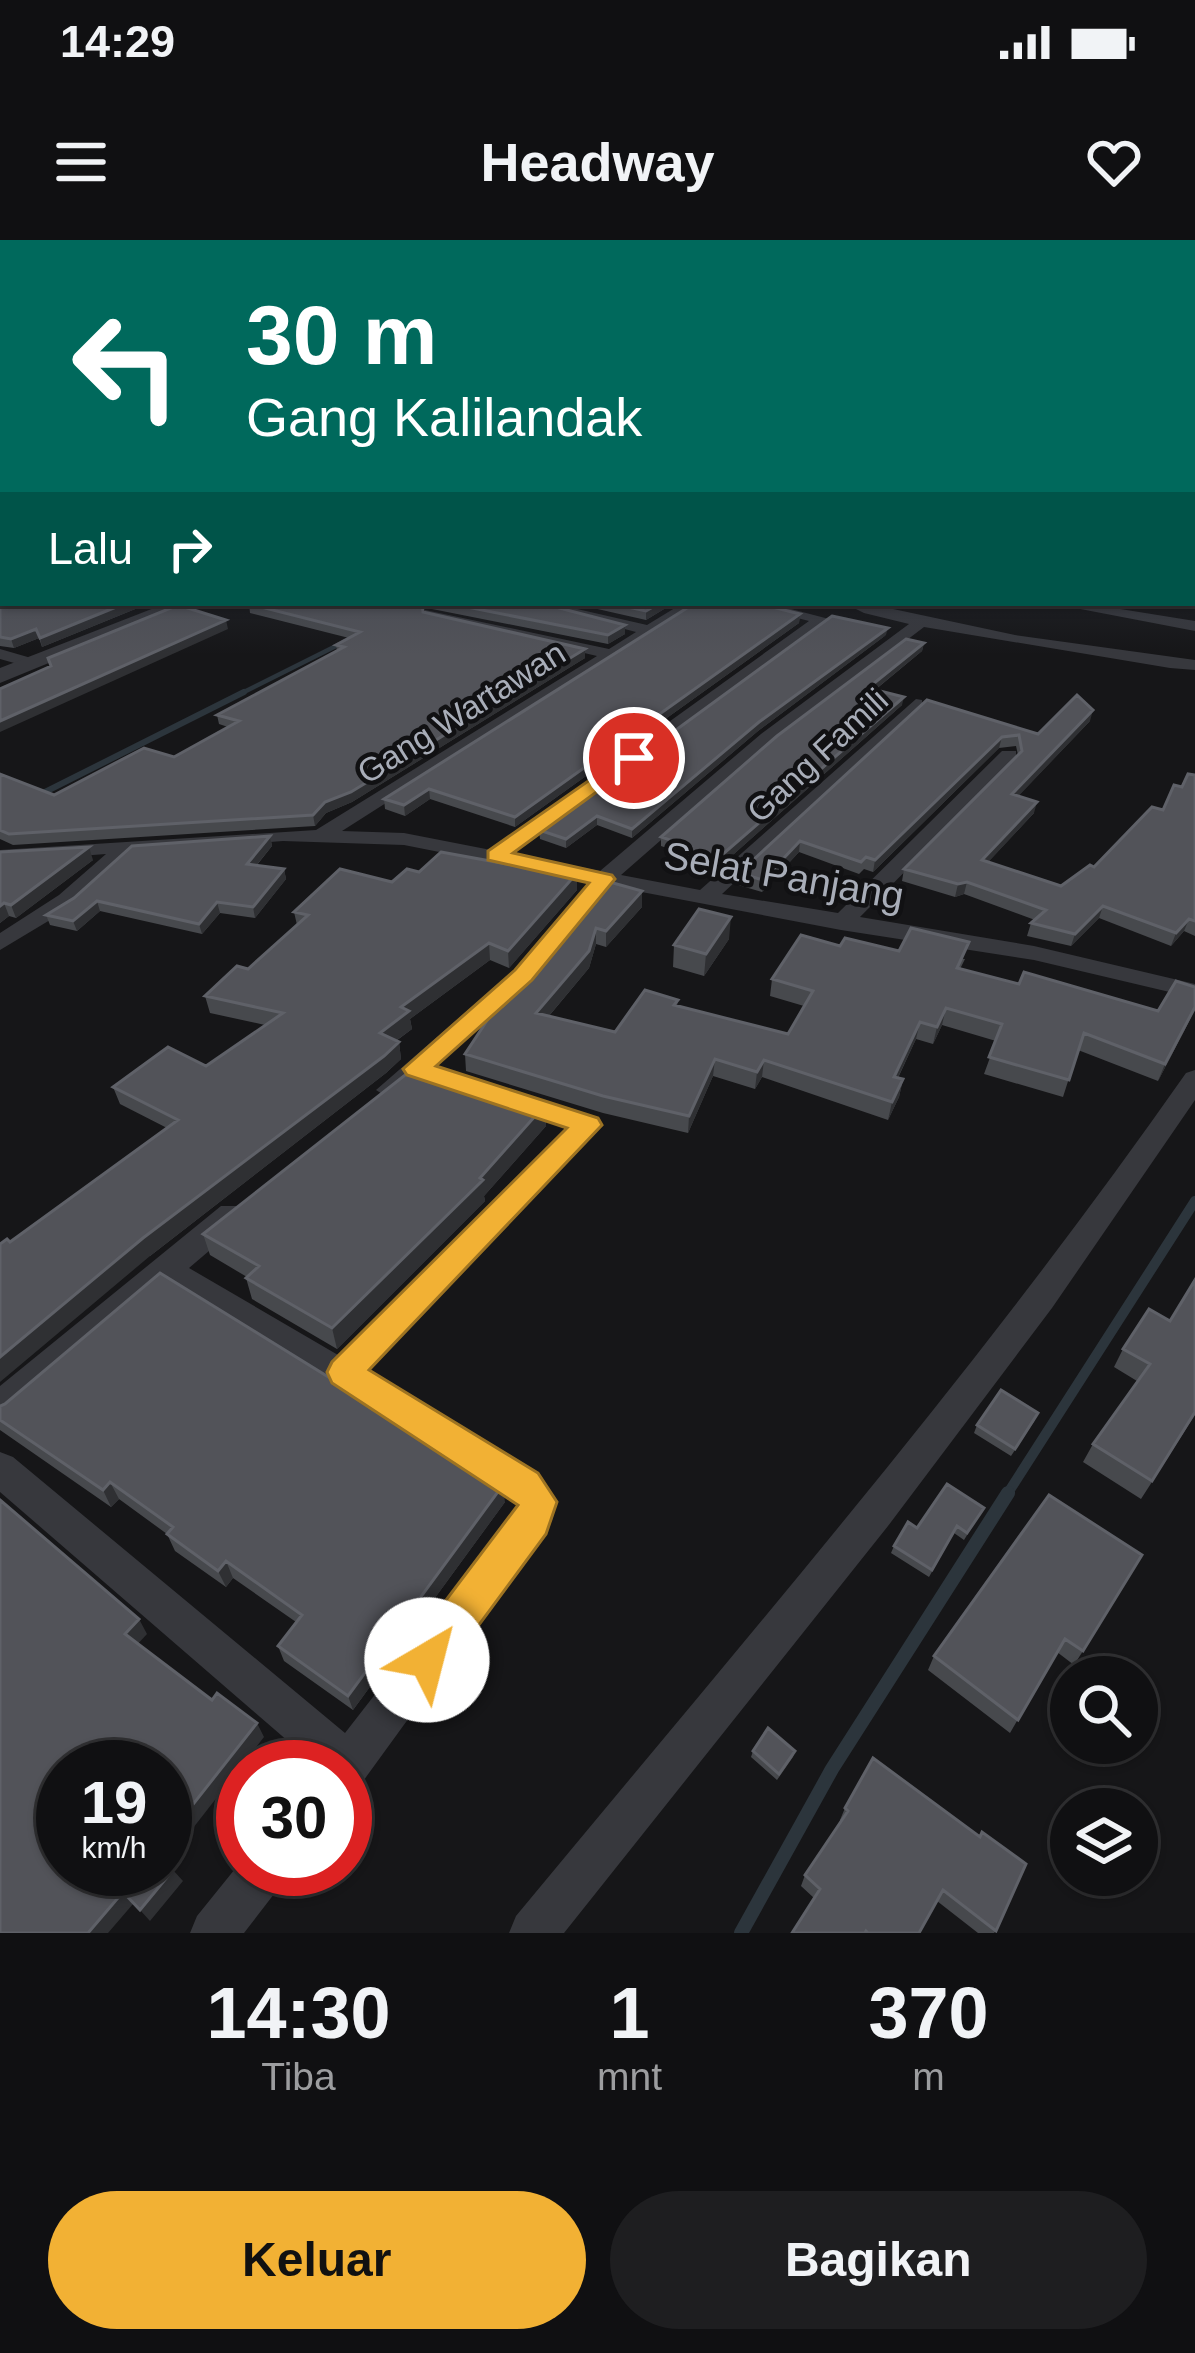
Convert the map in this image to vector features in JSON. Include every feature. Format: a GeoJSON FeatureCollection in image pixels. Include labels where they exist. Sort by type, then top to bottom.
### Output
{"type":"FeatureCollection","features":[{"type":"Feature","properties":{"kind":"street"},"geometry":{"type":"LineString","coordinates":[[0,676],[177,606]]}},
{"type":"Feature","properties":{"kind":"street"},"geometry":{"type":"LineString","coordinates":[[545,606],[649,630]]}},
{"type":"Feature","properties":{"kind":"street","name":"Gang Wartawan"},"geometry":{"type":"LineString","coordinates":[[322,834],[688,606]]}},
{"type":"Feature","properties":{"kind":"street"},"geometry":{"type":"LineString","coordinates":[[496,856],[821,619],[761,606]]}},
{"type":"Feature","properties":{"kind":"street"},"geometry":{"type":"LineString","coordinates":[[854,606],[921,622],[1195,665]]}},
{"type":"Feature","properties":{"kind":"street"},"geometry":{"type":"LineString","coordinates":[[1074,606],[1195,626]]}},
{"type":"Feature","properties":{"kind":"street"},"geometry":{"type":"LineString","coordinates":[[430,613],[611,654]]}},
{"type":"Feature","properties":{"kind":"street"},"geometry":{"type":"LineString","coordinates":[[362,1112],[524,975],[604,879],[767,738],[921,622]]}},
{"type":"Feature","properties":{"kind":"street"},"geometry":{"type":"LineString","coordinates":[[0,654],[32,663]]}},
{"type":"Feature","properties":{"kind":"street","name":"Gang Famili"},"geometry":{"type":"LineString","coordinates":[[705,898],[916,704]]}},
{"type":"Feature","properties":{"kind":"street"},"geometry":{"type":"LineString","coordinates":[[842,923],[1009,755]]}},
{"type":"Feature","properties":{"kind":"street","name":"Selat Panjang"},"geometry":{"type":"LineString","coordinates":[[0,856],[322,834],[404,839],[842,923],[1034,952],[1195,992]]}},
{"type":"Feature","properties":{"kind":"street"},"geometry":{"type":"LineString","coordinates":[[0,943],[67,901],[128,847]]}},
{"type":"Feature","properties":{"kind":"street"},"geometry":{"type":"LineString","coordinates":[[344,1372],[588,1125],[416,1069]]}},
{"type":"Feature","properties":{"kind":"street"},"geometry":{"type":"LineString","coordinates":[[533,1933],[907,1469],[1150,1148],[1195,1079]]}},
{"type":"Feature","properties":{"kind":"street"},"geometry":{"type":"LineString","coordinates":[[0,1407],[254,1197]]}},
{"type":"Feature","properties":{"kind":"street"},"geometry":{"type":"LineString","coordinates":[[164,1268],[525,1485],[538,1502],[532,1521],[367,1740]]}},
{"type":"Feature","properties":{"kind":"street"},"geometry":{"type":"LineString","coordinates":[[0,1469],[317,1740]]}},
{"type":"Feature","properties":{"kind":"street"},"geometry":{"type":"LineString","coordinates":[[214,1933],[243,1896]]}},
{"type":"Feature","properties":{"kind":"building"},"geometry":{"type":"Polygon","coordinates":[[[0,606],[119,606],[40,638],[36,629],[11,639],[0,637],[0,606]]]}},
{"type":"Feature","properties":{"kind":"building"},"geometry":{"type":"Polygon","coordinates":[[[176,606],[226,620],[0,721],[0,689],[51,666],[48,658],[176,606]]]}},
{"type":"Feature","properties":{"kind":"building"},"geometry":{"type":"Polygon","coordinates":[[[257,606],[422,606],[423,612],[585,649],[351,792],[325,802],[313,815],[9,834],[0,830],[0,774],[54,795],[144,748],[174,757],[239,721],[217,715],[344,647],[336,645],[360,632],[257,606]]]}},
{"type":"Feature","properties":{"kind":"building"},"geometry":{"type":"Polygon","coordinates":[[[462,606],[552,606],[625,625],[608,635],[462,606]]]}},
{"type":"Feature","properties":{"kind":"building"},"geometry":{"type":"Polygon","coordinates":[[[690,606],[768,606],[800,614],[515,817],[429,789],[404,805],[384,799],[690,606]]]}},
{"type":"Feature","properties":{"kind":"building"},"geometry":{"type":"Polygon","coordinates":[[[832,616],[888,628],[759,722],[632,829],[597,816],[566,839],[539,830],[832,616]]]}},
{"type":"Feature","properties":{"kind":"building"},"geometry":{"type":"Polygon","coordinates":[[[906,639],[924,643],[868,688],[904,697],[708,867],[679,860],[691,847],[661,837],[777,736],[906,639]]]}},
{"type":"Feature","properties":{"kind":"building"},"geometry":{"type":"Polygon","coordinates":[[[1077,695],[1093,710],[1012,794],[1037,802],[982,860],[1061,886],[1090,865],[1094,867],[1152,807],[1163,810],[1174,785],[1182,787],[1188,774],[1195,775],[1195,921],[1189,919],[1176,933],[1103,906],[1075,934],[1031,923],[1046,910],[967,882],[958,884],[904,869],[1022,751],[1019,735],[1002,737],[875,860],[866,857],[861,862],[800,841],[763,880],[739,873],[927,700],[1038,734],[1077,695]]]}},
{"type":"Feature","properties":{"kind":"building"},"geometry":{"type":"Polygon","coordinates":[[[270,836],[247,864],[284,869],[253,907],[217,902],[199,924],[97,901],[73,921],[46,915],[74,898],[132,846],[270,836]]]}},
{"type":"Feature","properties":{"kind":"building"},"geometry":{"type":"Polygon","coordinates":[[[89,847],[11,905],[0,906],[0,852],[89,847]]]}},
{"type":"Feature","properties":{"kind":"building"},"geometry":{"type":"Polygon","coordinates":[[[441,852],[523,867],[531,859],[577,873],[508,951],[489,943],[401,1007],[409,1011],[380,1033],[399,1042],[384,1056],[143,1238],[0,1357],[0,1244],[10,1242],[178,1120],[113,1087],[168,1047],[206,1066],[283,1013],[205,996],[237,966],[248,969],[308,915],[294,912],[340,869],[392,882],[407,869],[419,872],[441,852]]]}},
{"type":"Feature","properties":{"kind":"building"},"geometry":{"type":"Polygon","coordinates":[[[606,881],[642,891],[606,931],[596,928],[589,951],[536,1013],[615,1032],[645,990],[678,1000],[674,1005],[788,1034],[813,991],[772,979],[801,935],[840,946],[845,938],[899,951],[911,928],[969,942],[957,968],[1019,984],[1024,972],[1158,1011],[1176,981],[1195,987],[1195,1007],[1165,1064],[1084,1033],[1069,1080],[989,1057],[1002,1024],[946,1008],[937,1027],[920,1022],[894,1077],[903,1079],[892,1102],[764,1060],[757,1072],[715,1059],[689,1116],[603,1096],[465,1054],[498,1004],[503,1006],[540,965],[606,881]]]}},
{"type":"Feature","properties":{"kind":"building"},"geometry":{"type":"Polygon","coordinates":[[[699,909],[731,917],[706,954],[674,945],[699,909]]]}},
{"type":"Feature","properties":{"kind":"building"},"geometry":{"type":"Polygon","coordinates":[[[414,1068],[442,1083],[448,1073],[545,1105],[480,1178],[483,1180],[332,1328],[246,1278],[259,1266],[203,1234],[414,1068]]]}},
{"type":"Feature","properties":{"kind":"building"},"geometry":{"type":"Polygon","coordinates":[[[160,1273],[503,1485],[348,1696],[278,1646],[302,1615],[226,1561],[218,1571],[167,1534],[173,1527],[110,1482],[103,1490],[0,1420],[0,1406],[160,1273]]]}},
{"type":"Feature","properties":{"kind":"building"},"geometry":{"type":"Polygon","coordinates":[[[1195,1280],[1195,1412],[1152,1481],[1093,1444],[1150,1364],[1123,1349],[1149,1309],[1170,1321],[1195,1280]]]}},
{"type":"Feature","properties":{"kind":"building"},"geometry":{"type":"Polygon","coordinates":[[[1001,1390],[1038,1413],[1015,1449],[977,1425],[1001,1390]]]}},
{"type":"Feature","properties":{"kind":"building"},"geometry":{"type":"Polygon","coordinates":[[[947,1484],[984,1508],[967,1533],[957,1526],[932,1570],[894,1546],[908,1522],[917,1528],[947,1484]]]}},
{"type":"Feature","properties":{"kind":"building"},"geometry":{"type":"Polygon","coordinates":[[[1049,1495],[1142,1555],[1083,1651],[1065,1639],[1055,1656],[1050,1656],[1050,1665],[1018,1720],[934,1656],[1049,1495]]]}},
{"type":"Feature","properties":{"kind":"building"},"geometry":{"type":"Polygon","coordinates":[[[0,1500],[139,1619],[125,1634],[212,1700],[217,1693],[257,1723],[244,1740],[216,1740],[216,1775],[192,1806],[192,1740],[36,1740],[36,1896],[120,1896],[88,1933],[0,1933],[0,1500]]]}},
{"type":"Feature","properties":{"kind":"building"},"geometry":{"type":"Polygon","coordinates":[[[768,1728],[795,1751],[779,1774],[753,1751],[768,1728]]]}},
{"type":"Feature","properties":{"kind":"building"},"geometry":{"type":"Polygon","coordinates":[[[873,1758],[980,1837],[982,1832],[1026,1864],[996,1931],[943,1890],[919,1933],[792,1933],[820,1889],[805,1875],[848,1811],[845,1808],[873,1758]]]}},
{"type":"Feature","properties":{"kind":"building"},"geometry":{"type":"Polygon","coordinates":[[[127,1896],[152,1896],[140,1910],[127,1896]]]}},
{"type":"Feature","properties":{"kind":"waterway"},"geometry":{"type":"LineString","coordinates":[[244,692],[346,641]]}},
{"type":"Feature","properties":{"kind":"waterway"},"geometry":{"type":"LineString","coordinates":[[39,795],[244,692]]}},
{"type":"Feature","properties":{"kind":"waterway"},"geometry":{"type":"LineString","coordinates":[[238,695],[244,692]]}},
{"type":"Feature","properties":{"kind":"waterway"},"geometry":{"type":"LineString","coordinates":[[1006,1496],[1195,1201]]}},
{"type":"Feature","properties":{"kind":"waterway"},"geometry":{"type":"LineString","coordinates":[[741,1933],[832,1769],[1008,1493]]}},
{"type":"Feature","properties":{"kind":"route"},"geometry":{"type":"LineString","coordinates":[[427,1660],[532,1521],[538,1502],[525,1485],[344,1372],[588,1125],[416,1069],[524,975],[604,879],[496,856],[634,758]]}}]}
